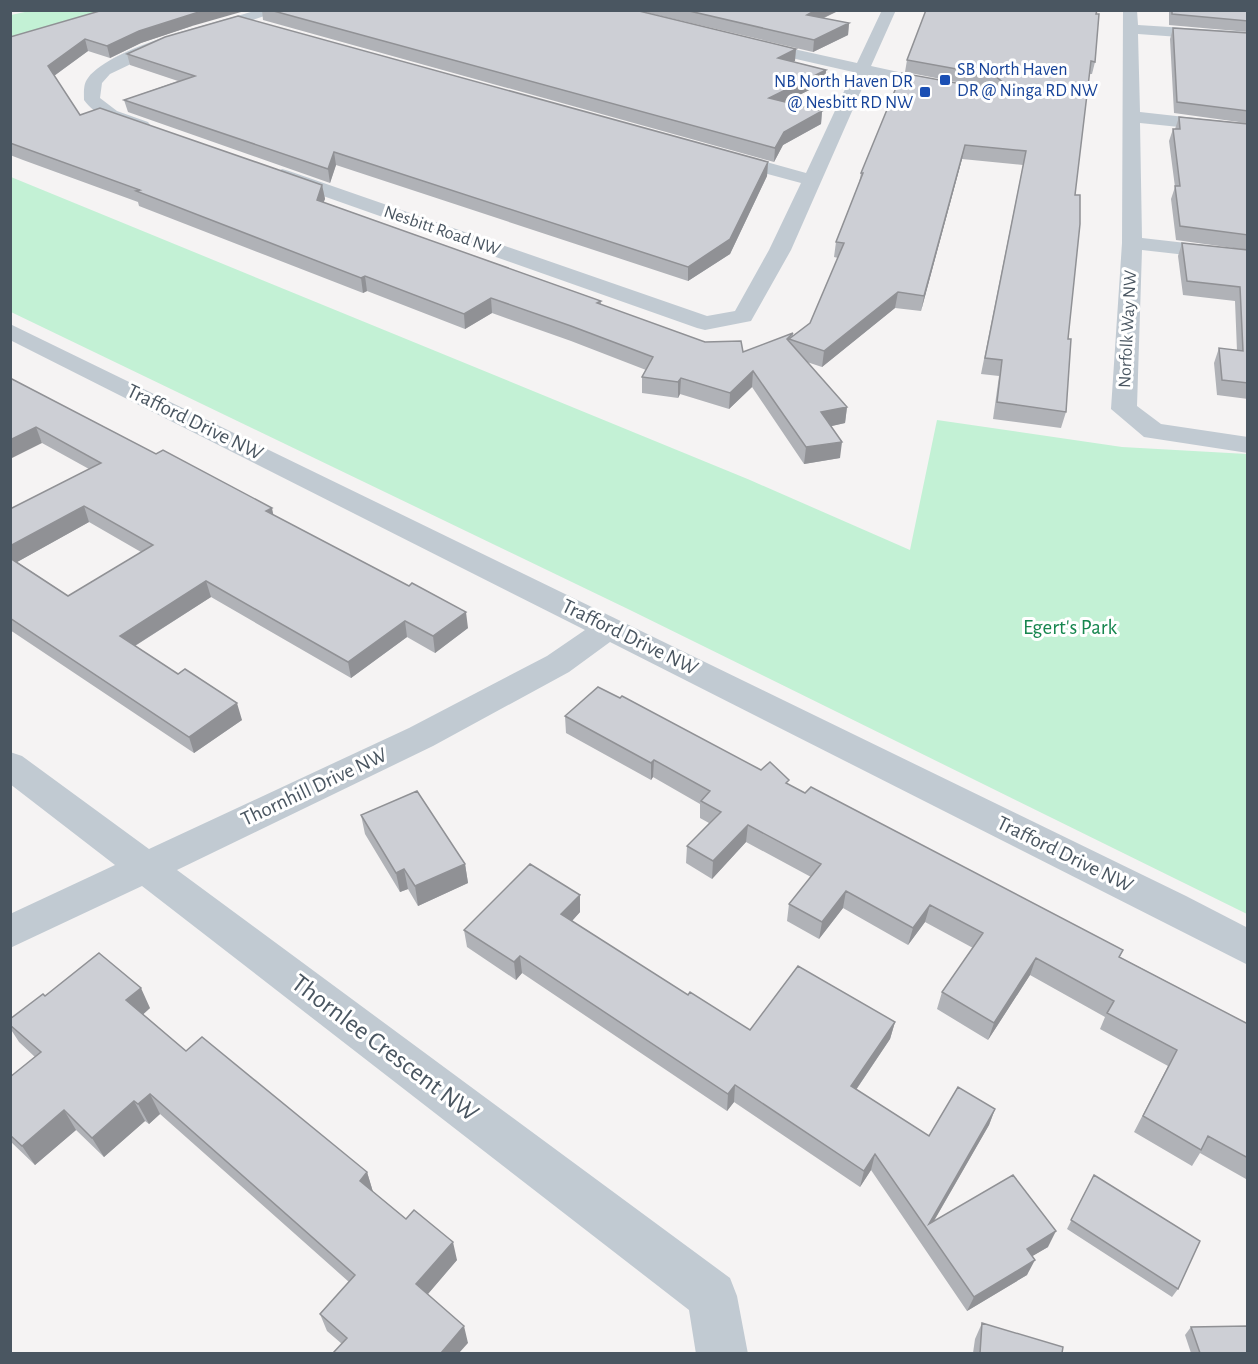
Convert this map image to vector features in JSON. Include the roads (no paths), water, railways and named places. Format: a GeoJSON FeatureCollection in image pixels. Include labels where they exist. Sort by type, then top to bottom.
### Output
{"type":"FeatureCollection","features":[{"type":"Feature","properties":{"kind":"street"},"geometry":{"type":"LineString","coordinates":[[155,131],[111,115],[92,100],[94,82],[108,68],[142,52],[275,10]]}},
{"type":"Feature","properties":{"kind":"street","name":"Nesbitt Road NW"},"geometry":{"type":"LineString","coordinates":[[266,170],[705,324],[743,316],[780,250],[889,10]]}},
{"type":"Feature","properties":{"kind":"street","name":"Norfolk Way NW"},"geometry":{"type":"LineString","coordinates":[[1131,10],[1132,243],[1124,409],[1153,431],[1248,445]]}},
{"type":"Feature","properties":{"kind":"street"},"geometry":{"type":"LineString","coordinates":[[242,21],[276,30]]}},
{"type":"Feature","properties":{"kind":"street"},"geometry":{"type":"LineString","coordinates":[[1131,29],[1248,37]]}},
{"type":"Feature","properties":{"kind":"street"},"geometry":{"type":"LineString","coordinates":[[738,42],[957,90]]}},
{"type":"Feature","properties":{"kind":"street"},"geometry":{"type":"LineString","coordinates":[[1133,117],[1248,129]]}},
{"type":"Feature","properties":{"kind":"street"},"geometry":{"type":"LineString","coordinates":[[707,151],[810,180]]}},
{"type":"Feature","properties":{"kind":"street"},"geometry":{"type":"LineString","coordinates":[[1132,243],[1248,256]]}},
{"type":"Feature","properties":{"kind":"street","name":"Trafford Drive NW"},"geometry":{"type":"LineString","coordinates":[[10,331],[1162,902],[1248,948]]}},
{"type":"Feature","properties":{"kind":"street","name":"Thornhill Drive NW"},"geometry":{"type":"LineString","coordinates":[[10,932],[421,737],[558,664],[610,627]]}},
{"type":"Feature","properties":{"kind":"street","name":"Thornlee Crescent NW"},"geometry":{"type":"LineString","coordinates":[[10,765],[712,1296],[722,1353]]}},
{"type":"Feature","properties":{"kind":"place","name":"SB North Haven DR @ Ninga RD NW"},"geometry":{"type":"Point","coordinates":[945,80]}},
{"type":"Feature","properties":{"kind":"place","name":"NB North Haven DR @ Nesbitt RD NW"},"geometry":{"type":"Point","coordinates":[925,92]}},
{"type":"Feature","properties":{"kind":"park label","name":"Egert's Park"},"geometry":{"type":"Point","coordinates":[1070,627]}}]}
